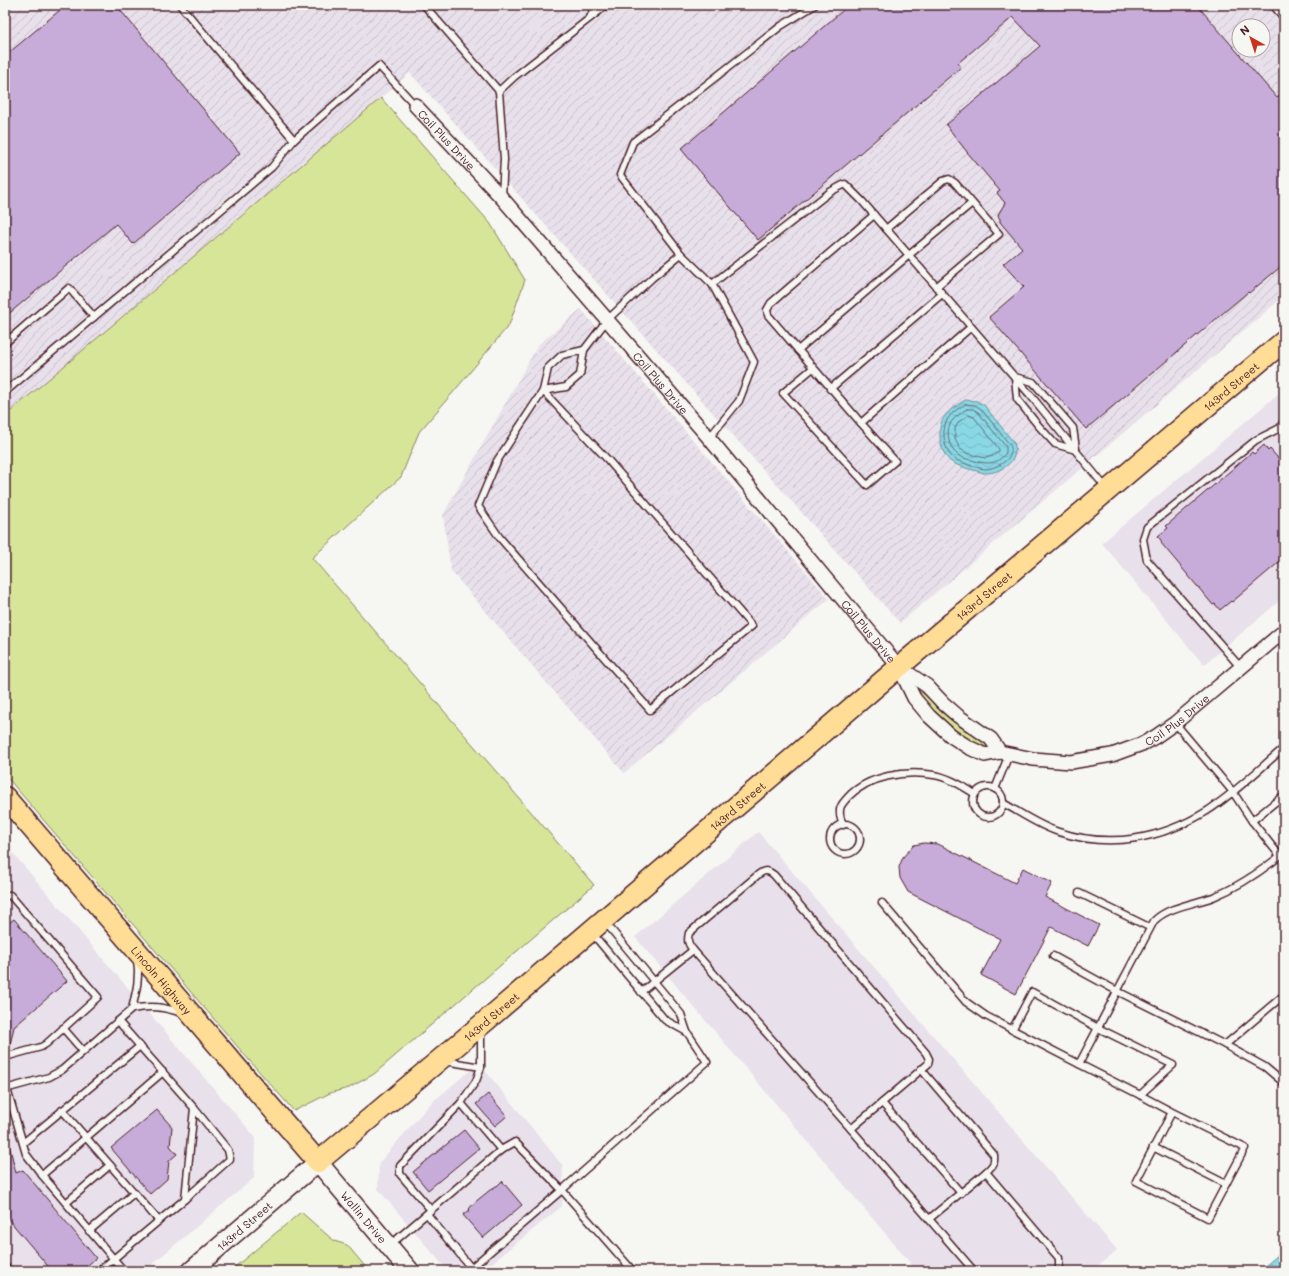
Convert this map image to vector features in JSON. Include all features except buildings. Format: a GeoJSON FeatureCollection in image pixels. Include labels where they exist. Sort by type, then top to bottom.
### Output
{"type":"FeatureCollection","features":[{"type":"Feature","properties":{"kind":"main road","name":"143rd Street"},"geometry":{"type":"LineString","coordinates":[[318,1162],[440,1060],[900,666],[1284,341]]}},
{"type":"Feature","properties":{"kind":"main road","name":"Lincoln Highway"},"geometry":{"type":"LineString","coordinates":[[5,797],[318,1162]]}},
{"type":"Feature","properties":{"kind":"street","name":"Coil Plus Drive"},"geometry":{"type":"LineString","coordinates":[[415,105],[502,198],[709,438],[900,666],[928,686],[943,703],[958,716],[991,738],[1004,752]]}},
{"type":"Feature","properties":{"kind":"street","name":"Coil Plus Drive"},"geometry":{"type":"LineString","coordinates":[[900,666],[914,698],[929,716],[951,736],[968,747],[985,755],[1004,752],[1033,759],[1071,762],[1112,756],[1142,744],[1175,723],[1284,631]]}},
{"type":"Feature","properties":{"kind":"street","name":"Wallin Drive"},"geometry":{"type":"LineString","coordinates":[[318,1162],[410,1271]]}},
{"type":"Feature","properties":{"kind":"street","name":"143rd Street"},"geometry":{"type":"LineString","coordinates":[[192,1271],[318,1162]]}},
{"type":"Feature","properties":{"kind":"lane"},"geometry":{"type":"LineString","coordinates":[[180,5],[294,140]]}},
{"type":"Feature","properties":{"kind":"lane"},"geometry":{"type":"LineString","coordinates":[[424,5],[499,90],[504,159],[502,198]]}},
{"type":"Feature","properties":{"kind":"lane"},"geometry":{"type":"LineString","coordinates":[[589,19],[595,5]]}},
{"type":"Feature","properties":{"kind":"lane"},"geometry":{"type":"LineString","coordinates":[[499,90],[607,5]]}},
{"type":"Feature","properties":{"kind":"lane"},"geometry":{"type":"LineString","coordinates":[[709,438],[739,401],[754,362],[712,284],[681,254],[620,175],[633,142],[781,26],[815,5]]}},
{"type":"Feature","properties":{"kind":"lane"},"geometry":{"type":"LineString","coordinates":[[1273,5],[1284,18]]}},
{"type":"Feature","properties":{"kind":"lane"},"geometry":{"type":"LineString","coordinates":[[5,392],[272,168],[294,140],[379,66],[415,105]]}},
{"type":"Feature","properties":{"kind":"lane"},"geometry":{"type":"LineString","coordinates":[[886,229],[943,181],[949,179],[955,183],[972,202],[999,234],[936,287]]}},
{"type":"Feature","properties":{"kind":"lane"},"geometry":{"type":"LineString","coordinates":[[712,284],[830,192],[845,184],[1015,377],[1108,491]]}},
{"type":"Feature","properties":{"kind":"lane"},"geometry":{"type":"LineString","coordinates":[[798,350],[972,202]]}},
{"type":"Feature","properties":{"kind":"lane"},"geometry":{"type":"LineString","coordinates":[[813,368],[783,393],[866,486],[895,461],[830,389],[813,368],[798,350],[768,315],[767,310],[769,306],[874,216]]}},
{"type":"Feature","properties":{"kind":"lane"},"geometry":{"type":"LineString","coordinates":[[543,391],[566,387],[580,375],[584,350],[607,320],[652,278],[681,254]]}},
{"type":"Feature","properties":{"kind":"lane"},"geometry":{"type":"LineString","coordinates":[[5,342],[69,288],[94,318]]}},
{"type":"Feature","properties":{"kind":"lane"},"geometry":{"type":"LineString","coordinates":[[830,389],[942,294]]}},
{"type":"Feature","properties":{"kind":"lane"},"geometry":{"type":"LineString","coordinates":[[861,423],[971,327]]}},
{"type":"Feature","properties":{"kind":"lane"},"geometry":{"type":"LineString","coordinates":[[543,391],[608,460],[752,626],[650,710],[500,538],[478,506],[497,461],[543,391],[548,368],[562,355],[584,350]]}},
{"type":"Feature","properties":{"kind":"lane"},"geometry":{"type":"LineString","coordinates":[[1015,377],[1033,382],[1069,423],[1073,428],[1076,450]]}},
{"type":"Feature","properties":{"kind":"lane"},"geometry":{"type":"LineString","coordinates":[[1015,377],[1017,399],[1037,424],[1054,444],[1076,450]]}},
{"type":"Feature","properties":{"kind":"lane"},"geometry":{"type":"LineString","coordinates":[[1241,668],[1147,560],[1143,539],[1147,527],[1256,440],[1282,430],[1284,421]]}},
{"type":"Feature","properties":{"kind":"lane"},"geometry":{"type":"LineString","coordinates":[[1079,1064],[1150,927],[1160,915],[1167,911],[1214,896],[1242,883],[1282,858],[1252,821],[1233,792],[1175,723]]}},
{"type":"Feature","properties":{"kind":"lane"},"geometry":{"type":"LineString","coordinates":[[1002,803],[1037,823],[1058,832],[1076,837],[1104,841],[1128,840],[1154,835],[1182,824],[1206,811],[1233,792],[1284,748]]}},
{"type":"Feature","properties":{"kind":"lane"},"geometry":{"type":"LineString","coordinates":[[994,789],[1006,762],[1004,752]]}},
{"type":"Feature","properties":{"kind":"lane"},"geometry":{"type":"LineString","coordinates":[[843,824],[840,809],[850,795],[875,780],[891,776],[914,774],[934,775],[955,783],[975,794]]}},
{"type":"Feature","properties":{"kind":"lane"},"geometry":{"type":"LineString","coordinates":[[988,787],[994,789],[1000,794],[1002,803],[1001,808],[995,815],[990,817],[981,815],[974,808],[973,799],[975,794],[978,790],[983,788],[988,787]]}},
{"type":"Feature","properties":{"kind":"lane"},"geometry":{"type":"LineString","coordinates":[[1252,821],[1284,795]]}},
{"type":"Feature","properties":{"kind":"lane"},"geometry":{"type":"LineString","coordinates":[[843,824],[852,826],[859,833],[860,838],[858,848],[850,854],[840,853],[832,847],[830,842],[832,832],[838,826],[843,824]]}},
{"type":"Feature","properties":{"kind":"lane"},"geometry":{"type":"LineString","coordinates":[[851,1129],[928,1064],[929,1059],[926,1053],[774,875],[769,871],[764,871],[689,933],[687,939],[688,944],[974,1271]]}},
{"type":"Feature","properties":{"kind":"lane"},"geometry":{"type":"LineString","coordinates":[[1079,894],[1150,927]]}},
{"type":"Feature","properties":{"kind":"lane"},"geometry":{"type":"LineString","coordinates":[[5,896],[10,895],[98,997],[46,1044],[5,1057]]}},
{"type":"Feature","properties":{"kind":"lane"},"geometry":{"type":"LineString","coordinates":[[882,903],[966,1002],[986,1016],[1245,1148],[1208,1218],[1136,1181],[1172,1112]]}},
{"type":"Feature","properties":{"kind":"lane"},"geometry":{"type":"LineString","coordinates":[[481,1025],[481,1067],[476,1081],[461,1103],[400,1166],[400,1174],[471,1268],[707,1062],[686,1032],[681,1014],[654,982],[597,926]]}},
{"type":"Feature","properties":{"kind":"lane"},"geometry":{"type":"LineString","coordinates":[[597,926],[641,992],[665,1020],[686,1032]]}},
{"type":"Feature","properties":{"kind":"lane"},"geometry":{"type":"LineString","coordinates":[[132,1009],[139,972],[134,947]]}},
{"type":"Feature","properties":{"kind":"lane"},"geometry":{"type":"LineString","coordinates":[[641,992],[693,950]]}},
{"type":"Feature","properties":{"kind":"lane"},"geometry":{"type":"LineString","coordinates":[[1053,956],[1224,1045],[1264,1068],[1284,1083]]}},
{"type":"Feature","properties":{"kind":"lane"},"geometry":{"type":"LineString","coordinates":[[1012,1030],[1032,992],[1098,1028],[1173,1064],[1140,1095]]}},
{"type":"Feature","properties":{"kind":"lane"},"geometry":{"type":"LineString","coordinates":[[1224,1045],[1284,995]]}},
{"type":"Feature","properties":{"kind":"lane"},"geometry":{"type":"LineString","coordinates":[[124,1271],[42,1175],[26,1154],[6,1087],[49,1077],[62,1070],[132,1009],[146,1006],[166,1008],[193,1016]]}},
{"type":"Feature","properties":{"kind":"lane"},"geometry":{"type":"LineString","coordinates":[[100,1271],[230,1159],[228,1150],[194,1108],[118,1021]]}},
{"type":"Feature","properties":{"kind":"lane"},"geometry":{"type":"LineString","coordinates":[[63,1028],[83,1051]]}},
{"type":"Feature","properties":{"kind":"lane"},"geometry":{"type":"LineString","coordinates":[[23,1143],[140,1046]]}},
{"type":"Feature","properties":{"kind":"lane"},"geometry":{"type":"LineString","coordinates":[[440,1060],[481,1067]]}},
{"type":"Feature","properties":{"kind":"lane"},"geometry":{"type":"LineString","coordinates":[[921,1069],[994,1155],[995,1161],[993,1166],[929,1220]]}},
{"type":"Feature","properties":{"kind":"lane"},"geometry":{"type":"LineString","coordinates":[[42,1175],[163,1072]]}},
{"type":"Feature","properties":{"kind":"lane"},"geometry":{"type":"LineString","coordinates":[[461,1103],[501,1150]]}},
{"type":"Feature","properties":{"kind":"lane"},"geometry":{"type":"LineString","coordinates":[[882,1103],[961,1193]]}},
{"type":"Feature","properties":{"kind":"lane"},"geometry":{"type":"LineString","coordinates":[[185,1199],[194,1108]]}},
{"type":"Feature","properties":{"kind":"lane"},"geometry":{"type":"LineString","coordinates":[[62,1110],[159,1221]]}},
{"type":"Feature","properties":{"kind":"lane"},"geometry":{"type":"LineString","coordinates":[[389,1246],[501,1150],[515,1142],[562,1190],[633,1271]]}},
{"type":"Feature","properties":{"kind":"lane"},"geometry":{"type":"LineString","coordinates":[[1153,1147],[1226,1184]]}},
{"type":"Feature","properties":{"kind":"lane"},"geometry":{"type":"LineString","coordinates":[[66,1203],[110,1165]]}},
{"type":"Feature","properties":{"kind":"lane"},"geometry":{"type":"LineString","coordinates":[[986,1172],[1059,1258],[1059,1267],[1057,1271]]}},
{"type":"Feature","properties":{"kind":"lane"},"geometry":{"type":"LineString","coordinates":[[89,1230],[134,1193]]}},
{"type":"Feature","properties":{"kind":"lane"},"geometry":{"type":"LineString","coordinates":[[5,1266],[9,1271]]}},
{"type":"Feature","properties":{"kind":"shaded area"},"geometry":{"type":"Polygon","coordinates":[[[5,5],[1284,5],[1284,296],[900,623],[410,73],[5,416],[5,5]]]}},
{"type":"Feature","properties":{"kind":"shaded area"},"geometry":{"type":"Polygon","coordinates":[[[581,309],[829,599],[624,773],[451,571],[443,515],[538,345],[581,309]]]}},
{"type":"Feature","properties":{"kind":"shaded area"},"geometry":{"type":"Polygon","coordinates":[[[1284,389],[1284,597],[1204,665],[1102,543],[1284,389]]]}},
{"type":"Feature","properties":{"kind":"shaded area"},"geometry":{"type":"Polygon","coordinates":[[[758,832],[1117,1250],[1092,1271],[917,1271],[635,937],[758,832]]]}},
{"type":"Feature","properties":{"kind":"shaded area"},"geometry":{"type":"Polygon","coordinates":[[[5,844],[255,1137],[254,1178],[144,1271],[5,1271],[5,844]]]}},
{"type":"Feature","properties":{"kind":"shaded area"},"geometry":{"type":"Polygon","coordinates":[[[479,1063],[563,1166],[562,1206],[482,1271],[448,1271],[378,1189],[379,1163],[430,1104],[479,1063]]]}},
{"type":"Feature","properties":{"kind":"green space"},"geometry":{"type":"Polygon","coordinates":[[[381,98],[490,223],[525,280],[509,325],[419,432],[401,477],[312,558],[594,885],[374,1074],[349,1088],[330,1093],[294,1111],[5,775],[5,416],[381,98]]]}},
{"type":"Feature","properties":{"kind":"green space"},"geometry":{"type":"Polygon","coordinates":[[[918,691],[928,697],[941,712],[952,721],[989,744],[989,750],[959,734],[939,718],[923,701],[918,691]]]}},
{"type":"Feature","properties":{"kind":"green space"},"geometry":{"type":"Polygon","coordinates":[[[301,1212],[334,1241],[347,1245],[369,1271],[230,1271],[301,1212]]]}},
{"type":"Feature","properties":{"kind":"water"},"geometry":{"type":"Polygon","coordinates":[[[965,400],[977,401],[984,405],[1014,443],[1014,457],[1004,468],[994,472],[984,473],[957,465],[950,461],[945,455],[941,442],[941,423],[943,418],[950,410],[965,400]]]}},
{"type":"Feature","properties":{"kind":"water"},"geometry":{"type":"Polygon","coordinates":[[[1284,1250],[1284,1271],[1259,1271],[1284,1250]]]}}]}
